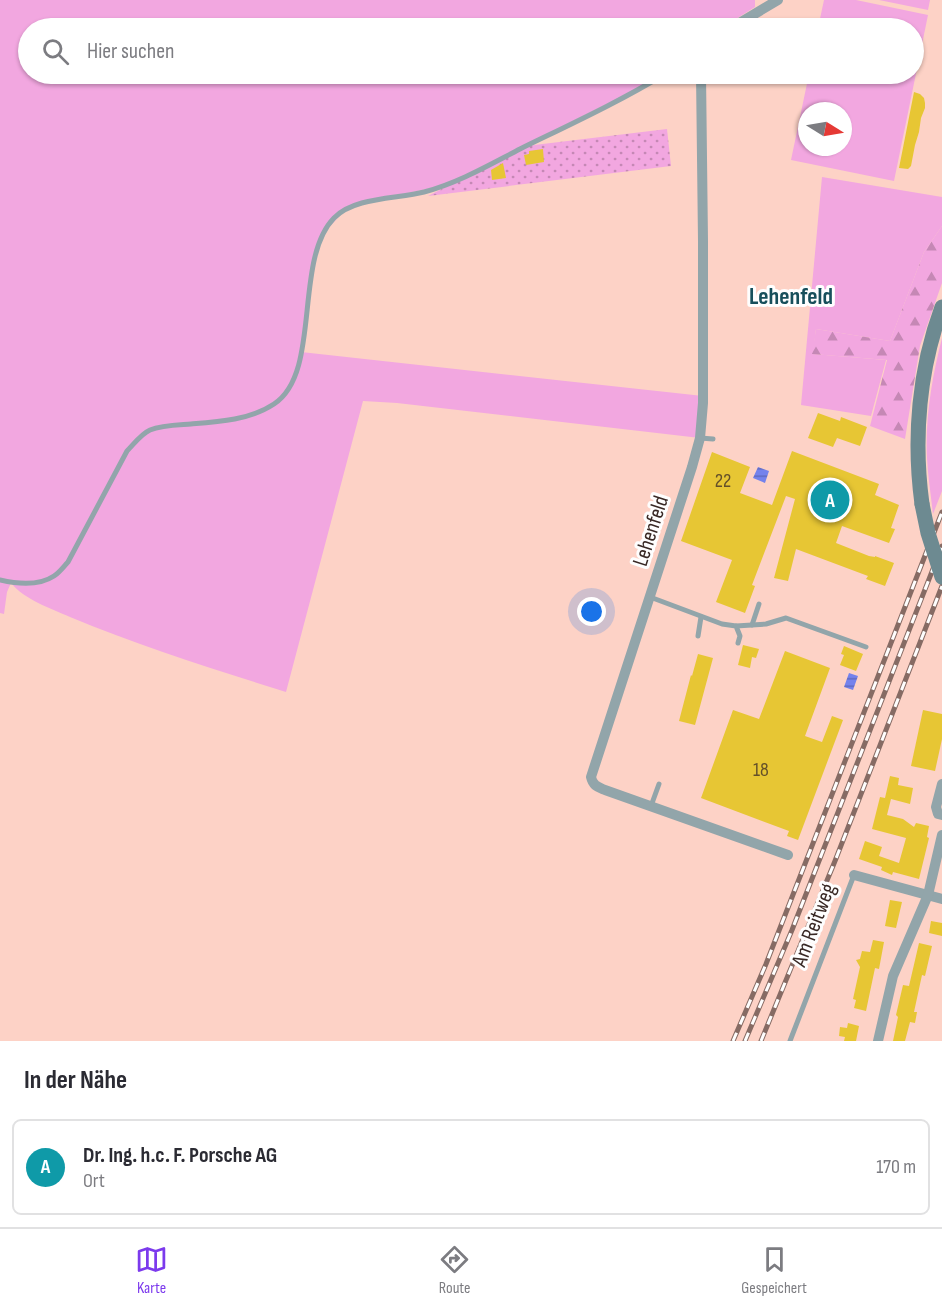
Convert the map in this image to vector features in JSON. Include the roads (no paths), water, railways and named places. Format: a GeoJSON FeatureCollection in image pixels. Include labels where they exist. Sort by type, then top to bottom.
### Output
{"type":"FeatureCollection","features":[{"type":"Feature","properties":{"kind":"main road"},"geometry":{"type":"LineString","coordinates":[[942,307],[928,355],[918,417],[917,456],[922,504],[928,533],[942,577]]}},
{"type":"Feature","properties":{"kind":"street"},"geometry":{"type":"LineString","coordinates":[[748,18],[778,0]]}},
{"type":"Feature","properties":{"kind":"street","name":"Lehenfeld"},"geometry":{"type":"LineString","coordinates":[[701,84],[703,403],[700,438],[591,777],[592,783],[596,786],[788,855]]}},
{"type":"Feature","properties":{"kind":"street"},"geometry":{"type":"LineString","coordinates":[[942,784],[936,807],[938,814],[942,815]]}},
{"type":"Feature","properties":{"kind":"street"},"geometry":{"type":"LineString","coordinates":[[878,1041],[893,976],[928,895],[942,835]]}},
{"type":"Feature","properties":{"kind":"street","name":"Am Reitweg"},"geometry":{"type":"LineString","coordinates":[[854,875],[942,899]]}},
{"type":"Feature","properties":{"kind":"lane"},"geometry":{"type":"LineString","coordinates":[[0,580],[38,582],[54,576],[61,570],[127,451],[149,430],[214,422],[253,414],[274,404],[287,392],[297,374],[315,256],[322,235],[334,218],[358,204],[408,196],[445,185],[577,122],[647,84]]}},
{"type":"Feature","properties":{"kind":"lane"},"geometry":{"type":"LineString","coordinates":[[700,438],[713,439]]}},
{"type":"Feature","properties":{"kind":"lane"},"geometry":{"type":"LineString","coordinates":[[650,597],[722,624],[736,626],[766,624],[786,618],[866,647]]}},
{"type":"Feature","properties":{"kind":"lane"},"geometry":{"type":"LineString","coordinates":[[752,625],[759,604]]}},
{"type":"Feature","properties":{"kind":"lane"},"geometry":{"type":"LineString","coordinates":[[698,636],[701,617]]}},
{"type":"Feature","properties":{"kind":"lane"},"geometry":{"type":"LineString","coordinates":[[736,626],[740,636],[738,643]]}},
{"type":"Feature","properties":{"kind":"lane"},"geometry":{"type":"LineString","coordinates":[[651,806],[659,784]]}},
{"type":"Feature","properties":{"kind":"lane","name":"Am Reitweg"},"geometry":{"type":"LineString","coordinates":[[790,1041],[854,875]]}},
{"type":"Feature","properties":{"kind":"water"},"geometry":{"type":"Polygon","coordinates":[[[758,467],[769,471],[765,483],[753,478],[758,467]]]}},
{"type":"Feature","properties":{"kind":"water"},"geometry":{"type":"Polygon","coordinates":[[[849,673],[858,676],[853,690],[844,687],[849,673]]]}},
{"type":"Feature","properties":{"kind":"railway"},"geometry":{"type":"LineString","coordinates":[[733,1041],[766,964],[942,512]]}},
{"type":"Feature","properties":{"kind":"railway"},"geometry":{"type":"LineString","coordinates":[[745,1041],[792,930],[942,546]]}},
{"type":"Feature","properties":{"kind":"railway"},"geometry":{"type":"LineString","coordinates":[[761,1041],[835,861],[942,586]]}},
{"type":"Feature","properties":{"kind":"place","name":"Dr. Ing. h.c. F. Porsche AG"},"geometry":{"type":"Point","coordinates":[830,500]}},
{"type":"Feature","properties":{"kind":"district","name":"Lehenfeld"},"geometry":{"type":"Point","coordinates":[791,296]}}]}
